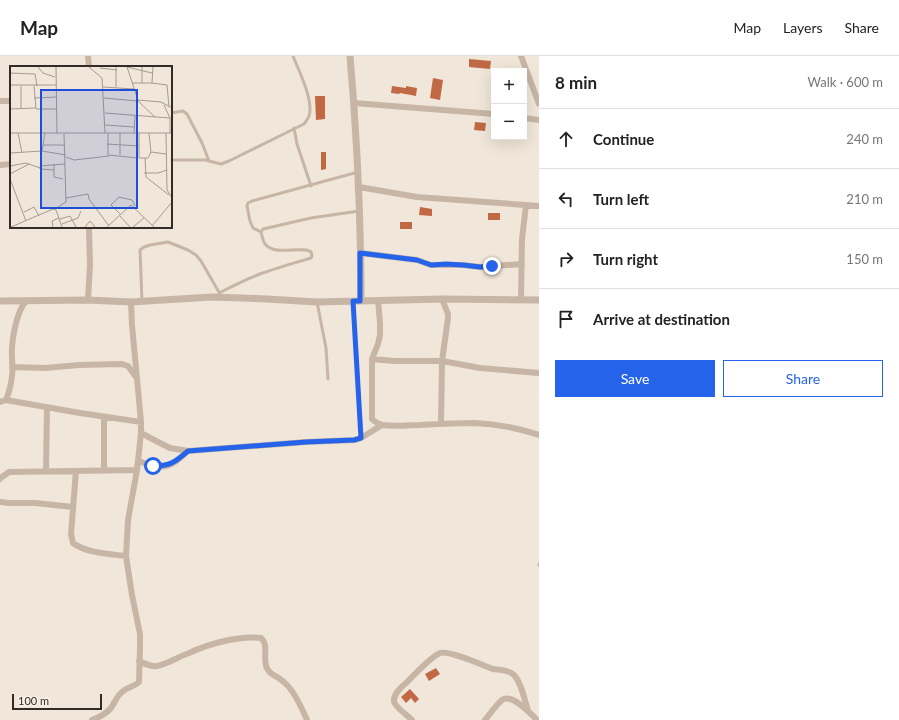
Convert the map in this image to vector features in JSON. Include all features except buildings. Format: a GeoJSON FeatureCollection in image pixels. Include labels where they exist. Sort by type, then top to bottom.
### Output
{"type":"FeatureCollection","features":[{"type":"Feature","properties":{"kind":"street"},"geometry":{"type":"LineString","coordinates":[[350,56],[360,211],[360,253],[357,301]]}},
{"type":"Feature","properties":{"kind":"street"},"geometry":{"type":"LineString","coordinates":[[521,56],[539,104]]}},
{"type":"Feature","properties":{"kind":"street"},"geometry":{"type":"LineString","coordinates":[[354,103],[491,114]]}},
{"type":"Feature","properties":{"kind":"street"},"geometry":{"type":"LineString","coordinates":[[527,118],[539,120]]}},
{"type":"Feature","properties":{"kind":"street"},"geometry":{"type":"LineString","coordinates":[[0,165],[10,164]]}},
{"type":"Feature","properties":{"kind":"street"},"geometry":{"type":"LineString","coordinates":[[359,187],[417,197],[539,206]]}},
{"type":"Feature","properties":{"kind":"street"},"geometry":{"type":"LineString","coordinates":[[521,300],[522,239],[526,205]]}},
{"type":"Feature","properties":{"kind":"street"},"geometry":{"type":"LineString","coordinates":[[88,300],[90,265],[89,228]]}},
{"type":"Feature","properties":{"kind":"street"},"geometry":{"type":"LineString","coordinates":[[360,253],[417,260],[431,265],[463,265],[480,267],[522,264]]}},
{"type":"Feature","properties":{"kind":"street"},"geometry":{"type":"LineString","coordinates":[[0,301],[88,300],[131,302],[220,295],[317,302],[442,299],[539,300]]}},
{"type":"Feature","properties":{"kind":"street"},"geometry":{"type":"LineString","coordinates":[[441,424],[442,361],[448,318],[448,314],[442,299]]}},
{"type":"Feature","properties":{"kind":"street"},"geometry":{"type":"LineString","coordinates":[[368,434],[372,419],[372,358],[380,335],[378,300]]}},
{"type":"Feature","properties":{"kind":"street"},"geometry":{"type":"LineString","coordinates":[[26,301],[17,317],[13,340],[13,375],[3,401],[141,422]]}},
{"type":"Feature","properties":{"kind":"street"},"geometry":{"type":"LineString","coordinates":[[92,720],[102,718],[122,692],[135,686],[139,682],[140,634],[126,556],[128,520],[137,470],[141,433],[131,302]]}},
{"type":"Feature","properties":{"kind":"street"},"geometry":{"type":"LineString","coordinates":[[372,358],[394,361],[442,361],[480,368],[539,373]]}},
{"type":"Feature","properties":{"kind":"street"},"geometry":{"type":"LineString","coordinates":[[12,367],[45,368],[79,365],[122,364],[128,366],[137,377]]}},
{"type":"Feature","properties":{"kind":"street"},"geometry":{"type":"LineString","coordinates":[[46,471],[47,408]]}},
{"type":"Feature","properties":{"kind":"street"},"geometry":{"type":"LineString","coordinates":[[104,417],[104,470]]}},
{"type":"Feature","properties":{"kind":"street"},"geometry":{"type":"LineString","coordinates":[[372,419],[382,425],[476,423],[522,429],[539,435]]}},
{"type":"Feature","properties":{"kind":"street"},"geometry":{"type":"LineString","coordinates":[[141,433],[170,448],[188,451],[354,440],[361,438],[382,425]]}},
{"type":"Feature","properties":{"kind":"street"},"geometry":{"type":"LineString","coordinates":[[138,460],[153,466],[165,466],[175,462],[188,451]]}},
{"type":"Feature","properties":{"kind":"street"},"geometry":{"type":"LineString","coordinates":[[0,479],[10,472],[137,470]]}},
{"type":"Feature","properties":{"kind":"street"},"geometry":{"type":"LineString","coordinates":[[76,471],[70,534],[73,543],[76,546],[90,550],[126,556]]}},
{"type":"Feature","properties":{"kind":"street"},"geometry":{"type":"LineString","coordinates":[[0,502],[34,503],[73,507]]}},
{"type":"Feature","properties":{"kind":"street"},"geometry":{"type":"LineString","coordinates":[[139,662],[155,666],[164,664],[212,644],[238,639],[261,638],[264,641],[265,663],[267,670],[289,686],[307,720]]}},
{"type":"Feature","properties":{"kind":"street"},"geometry":{"type":"LineString","coordinates":[[412,720],[394,704],[393,699],[396,693],[434,657],[446,652],[484,666],[512,673],[517,678],[528,711]]}},
{"type":"Feature","properties":{"kind":"street"},"geometry":{"type":"LineString","coordinates":[[485,720],[501,701],[506,698],[516,702],[537,720]]}},
{"type":"Feature","properties":{"kind":"lane"},"geometry":{"type":"LineString","coordinates":[[172,160],[209,161],[221,164],[304,124],[309,118],[310,99],[293,56]]}},
{"type":"Feature","properties":{"kind":"lane"},"geometry":{"type":"LineString","coordinates":[[172,113],[183,111],[187,114],[202,143],[209,161]]}},
{"type":"Feature","properties":{"kind":"lane"},"geometry":{"type":"LineString","coordinates":[[294,128],[311,186]]}},
{"type":"Feature","properties":{"kind":"lane"},"geometry":{"type":"LineString","coordinates":[[142,301],[140,250],[141,248],[150,245],[168,242],[196,255],[208,272],[220,295],[245,280],[311,258],[312,252],[307,249],[286,251],[272,249],[266,246],[261,232],[256,230],[252,225],[247,206],[248,203],[358,172]]}},
{"type":"Feature","properties":{"kind":"lane"},"geometry":{"type":"LineString","coordinates":[[261,232],[264,228],[294,223],[311,218],[360,211]]}},
{"type":"Feature","properties":{"kind":"lane"},"geometry":{"type":"LineString","coordinates":[[357,301],[361,438]]}},
{"type":"Feature","properties":{"kind":"lane"},"geometry":{"type":"LineString","coordinates":[[317,302],[326,348],[328,379]]}},
{"type":"Feature","properties":{"kind":"route"},"geometry":{"type":"LineString","coordinates":[[153,466],[165,466],[175,462],[188,451],[354,440],[361,438],[353,301],[360,301],[360,253],[417,260],[431,265],[446,264],[480,267],[492,266]]}}]}
